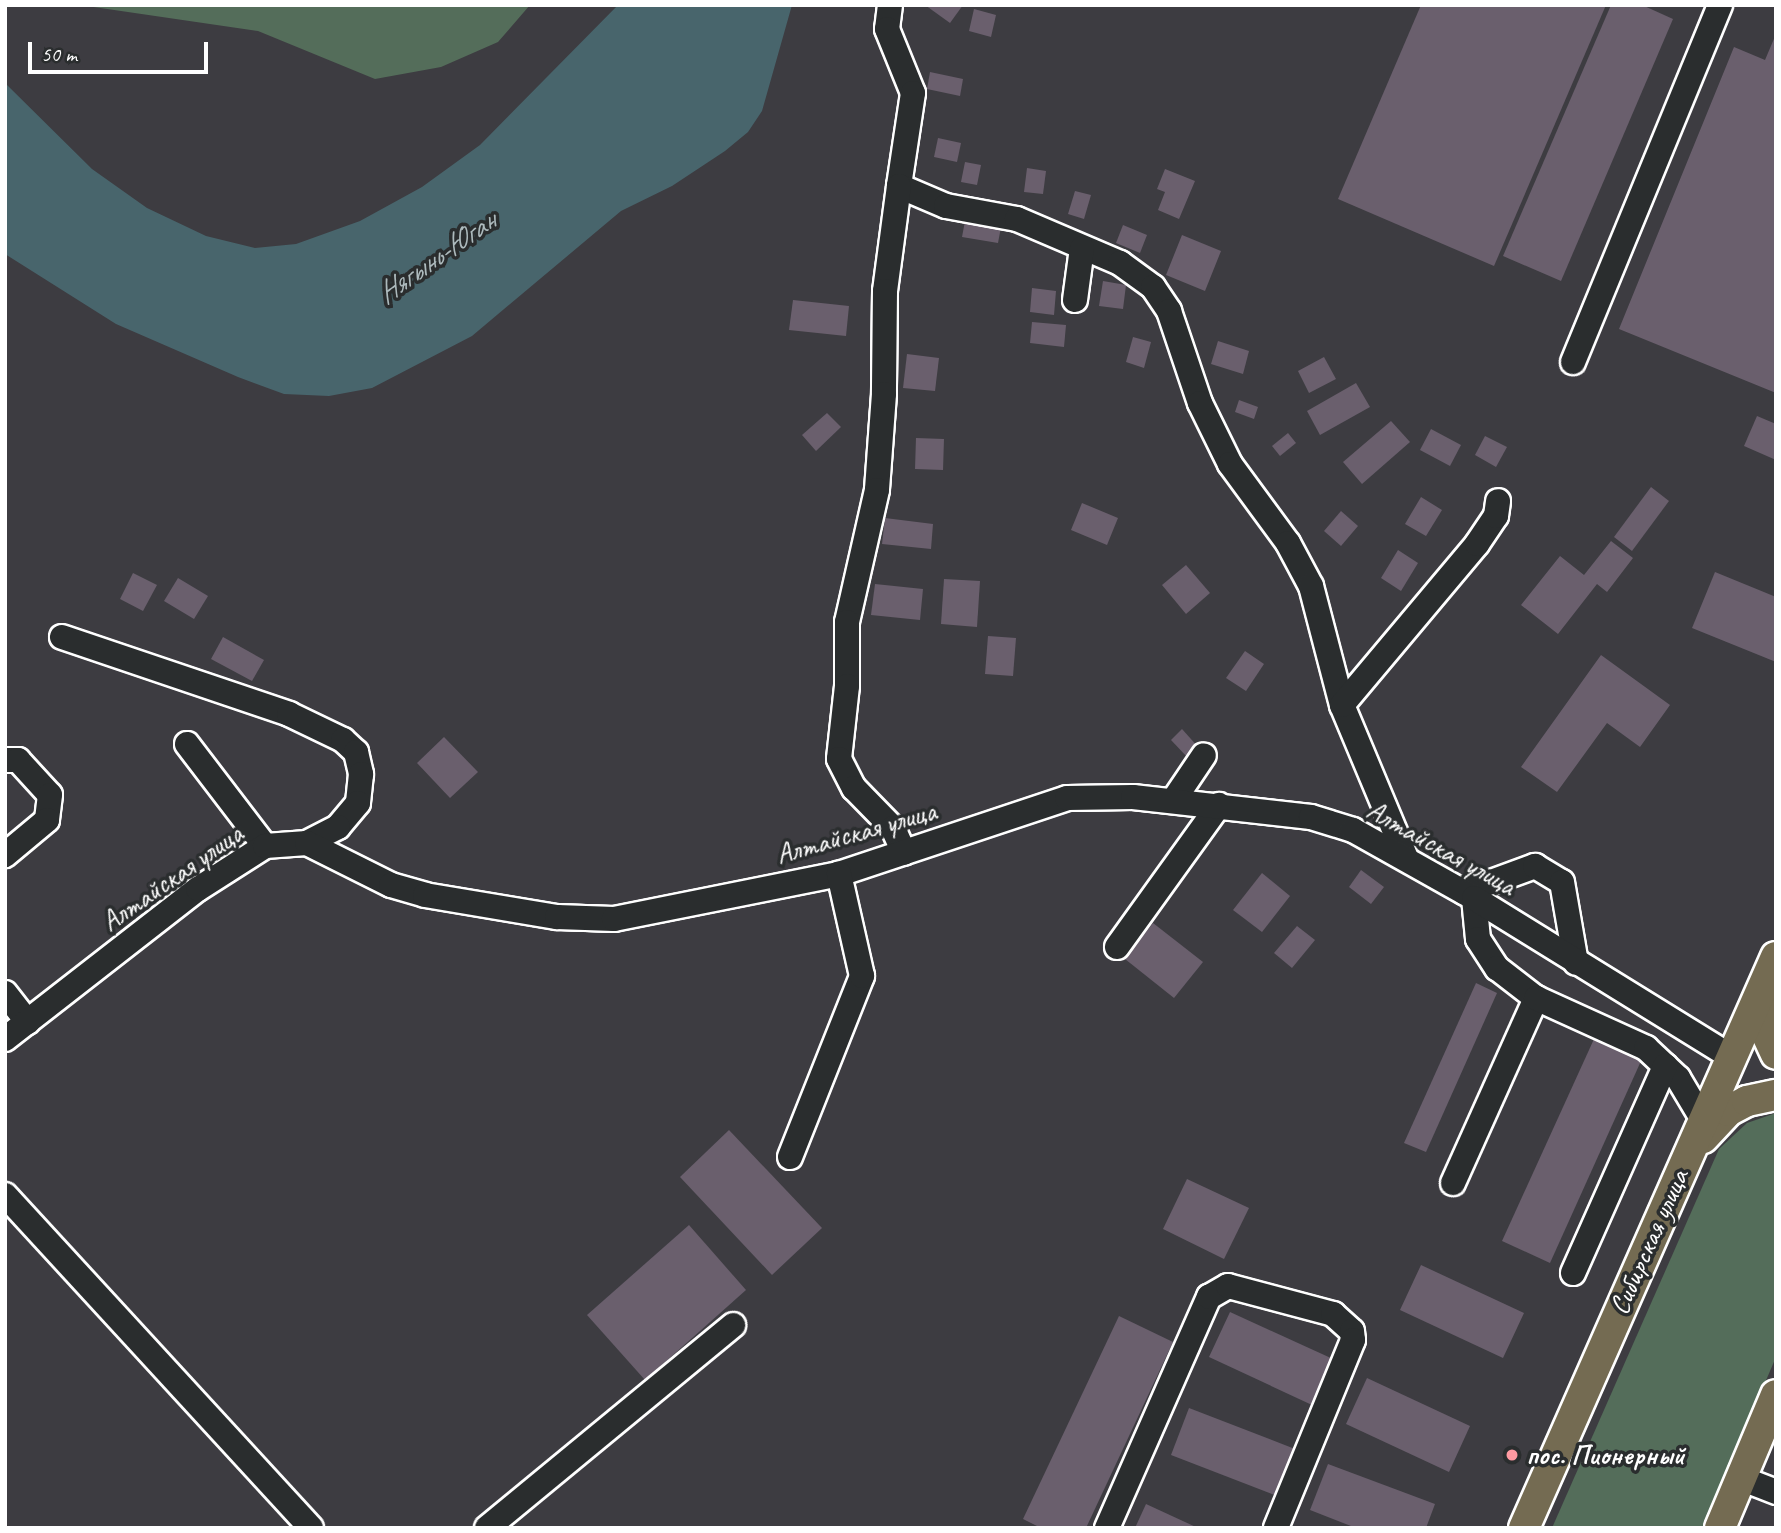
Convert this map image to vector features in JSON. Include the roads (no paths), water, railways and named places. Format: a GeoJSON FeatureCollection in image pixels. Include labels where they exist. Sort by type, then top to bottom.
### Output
{"type":"FeatureCollection","features":[{"type":"Feature","properties":{"kind":"main road","name":"Сибирская улица"},"geometry":{"type":"LineString","coordinates":[[1524,1528],[1771,968]]}},
{"type":"Feature","properties":{"kind":"main road"},"geometry":{"type":"LineString","coordinates":[[1771,968],[1761,1022],[1776,1054]]}},
{"type":"Feature","properties":{"kind":"main road"},"geometry":{"type":"LineString","coordinates":[[1686,1156],[1728,1111],[1747,1101],[1776,1096]]}},
{"type":"Feature","properties":{"kind":"main road"},"geometry":{"type":"LineString","coordinates":[[1720,1528],[1776,1395]]}},
{"type":"Feature","properties":{"kind":"lane"},"geometry":{"type":"LineString","coordinates":[[890,5],[887,29],[913,93],[885,291],[884,394],[877,490],[846,622],[847,686],[839,759],[854,788],[893,828],[904,853]]}},
{"type":"Feature","properties":{"kind":"lane"},"geometry":{"type":"LineString","coordinates":[[1573,362],[1720,5]]}},
{"type":"Feature","properties":{"kind":"lane"},"geometry":{"type":"LineString","coordinates":[[899,186],[946,206],[1017,219],[1120,263],[1153,287],[1169,311],[1200,403],[1230,464],[1289,543],[1311,586],[1342,705],[1406,858]]}},
{"type":"Feature","properties":{"kind":"lane"},"geometry":{"type":"LineString","coordinates":[[1075,300],[1082,248]]}},
{"type":"Feature","properties":{"kind":"lane"},"geometry":{"type":"LineString","coordinates":[[1342,705],[1477,544],[1496,516],[1499,501]]}},
{"type":"Feature","properties":{"kind":"lane"},"geometry":{"type":"LineString","coordinates":[[62,638],[289,714],[343,740],[356,752],[361,774],[358,803],[338,827],[307,842]]}},
{"type":"Feature","properties":{"kind":"lane"},"geometry":{"type":"LineString","coordinates":[[187,744],[265,846]]}},
{"type":"Feature","properties":{"kind":"lane"},"geometry":{"type":"LineString","coordinates":[[1173,801],[1204,755]]}},
{"type":"Feature","properties":{"kind":"lane"},"geometry":{"type":"LineString","coordinates":[[5,760],[18,760],[50,794],[47,820],[5,855]]}},
{"type":"Feature","properties":{"kind":"lane","name":"Алтайская улица"},"geometry":{"type":"LineString","coordinates":[[5,1039],[198,889],[265,846],[307,842],[402,888],[557,917],[614,919],[658,913],[839,874],[1068,798],[1219,805],[1311,817],[1353,830],[1469,895],[1731,1058]]}},
{"type":"Feature","properties":{"kind":"lane"},"geometry":{"type":"LineString","coordinates":[[1117,947],[1219,805]]}},
{"type":"Feature","properties":{"kind":"lane"},"geometry":{"type":"LineString","coordinates":[[1576,963],[1562,882],[1535,866],[1469,895],[1478,939],[1497,968],[1536,998],[1646,1048],[1678,1078],[1703,1120]]}},
{"type":"Feature","properties":{"kind":"lane"},"geometry":{"type":"LineString","coordinates":[[790,1157],[862,976],[839,874]]}},
{"type":"Feature","properties":{"kind":"lane"},"geometry":{"type":"LineString","coordinates":[[5,993],[28,1022]]}},
{"type":"Feature","properties":{"kind":"lane"},"geometry":{"type":"LineString","coordinates":[[1453,1183],[1536,998]]}},
{"type":"Feature","properties":{"kind":"lane"},"geometry":{"type":"LineString","coordinates":[[1573,1273],[1665,1066]]}},
{"type":"Feature","properties":{"kind":"lane"},"geometry":{"type":"LineString","coordinates":[[5,1195],[310,1528]]}},
{"type":"Feature","properties":{"kind":"lane"},"geometry":{"type":"LineString","coordinates":[[1107,1528],[1209,1297],[1227,1286],[1333,1314],[1352,1331],[1353,1340],[1276,1528]]}},
{"type":"Feature","properties":{"kind":"lane"},"geometry":{"type":"LineString","coordinates":[[487,1528],[733,1325]]}},
{"type":"Feature","properties":{"kind":"lane"},"geometry":{"type":"LineString","coordinates":[[1740,1478],[1776,1492]]}},
{"type":"Feature","properties":{"kind":"water","name":"Нягынь-Юган"},"geometry":{"type":"Polygon","coordinates":[[[618,5],[792,5],[762,111],[748,132],[725,151],[672,186],[621,211],[472,336],[372,388],[329,396],[284,394],[116,324],[5,254],[5,83],[92,169],[147,208],[206,236],[255,248],[296,244],[360,221],[422,187],[480,145],[618,5]]]}},
{"type":"Feature","properties":{"kind":"place","name":"пос. Пионерный"},"geometry":{"type":"Point","coordinates":[1512,1455]}}]}
